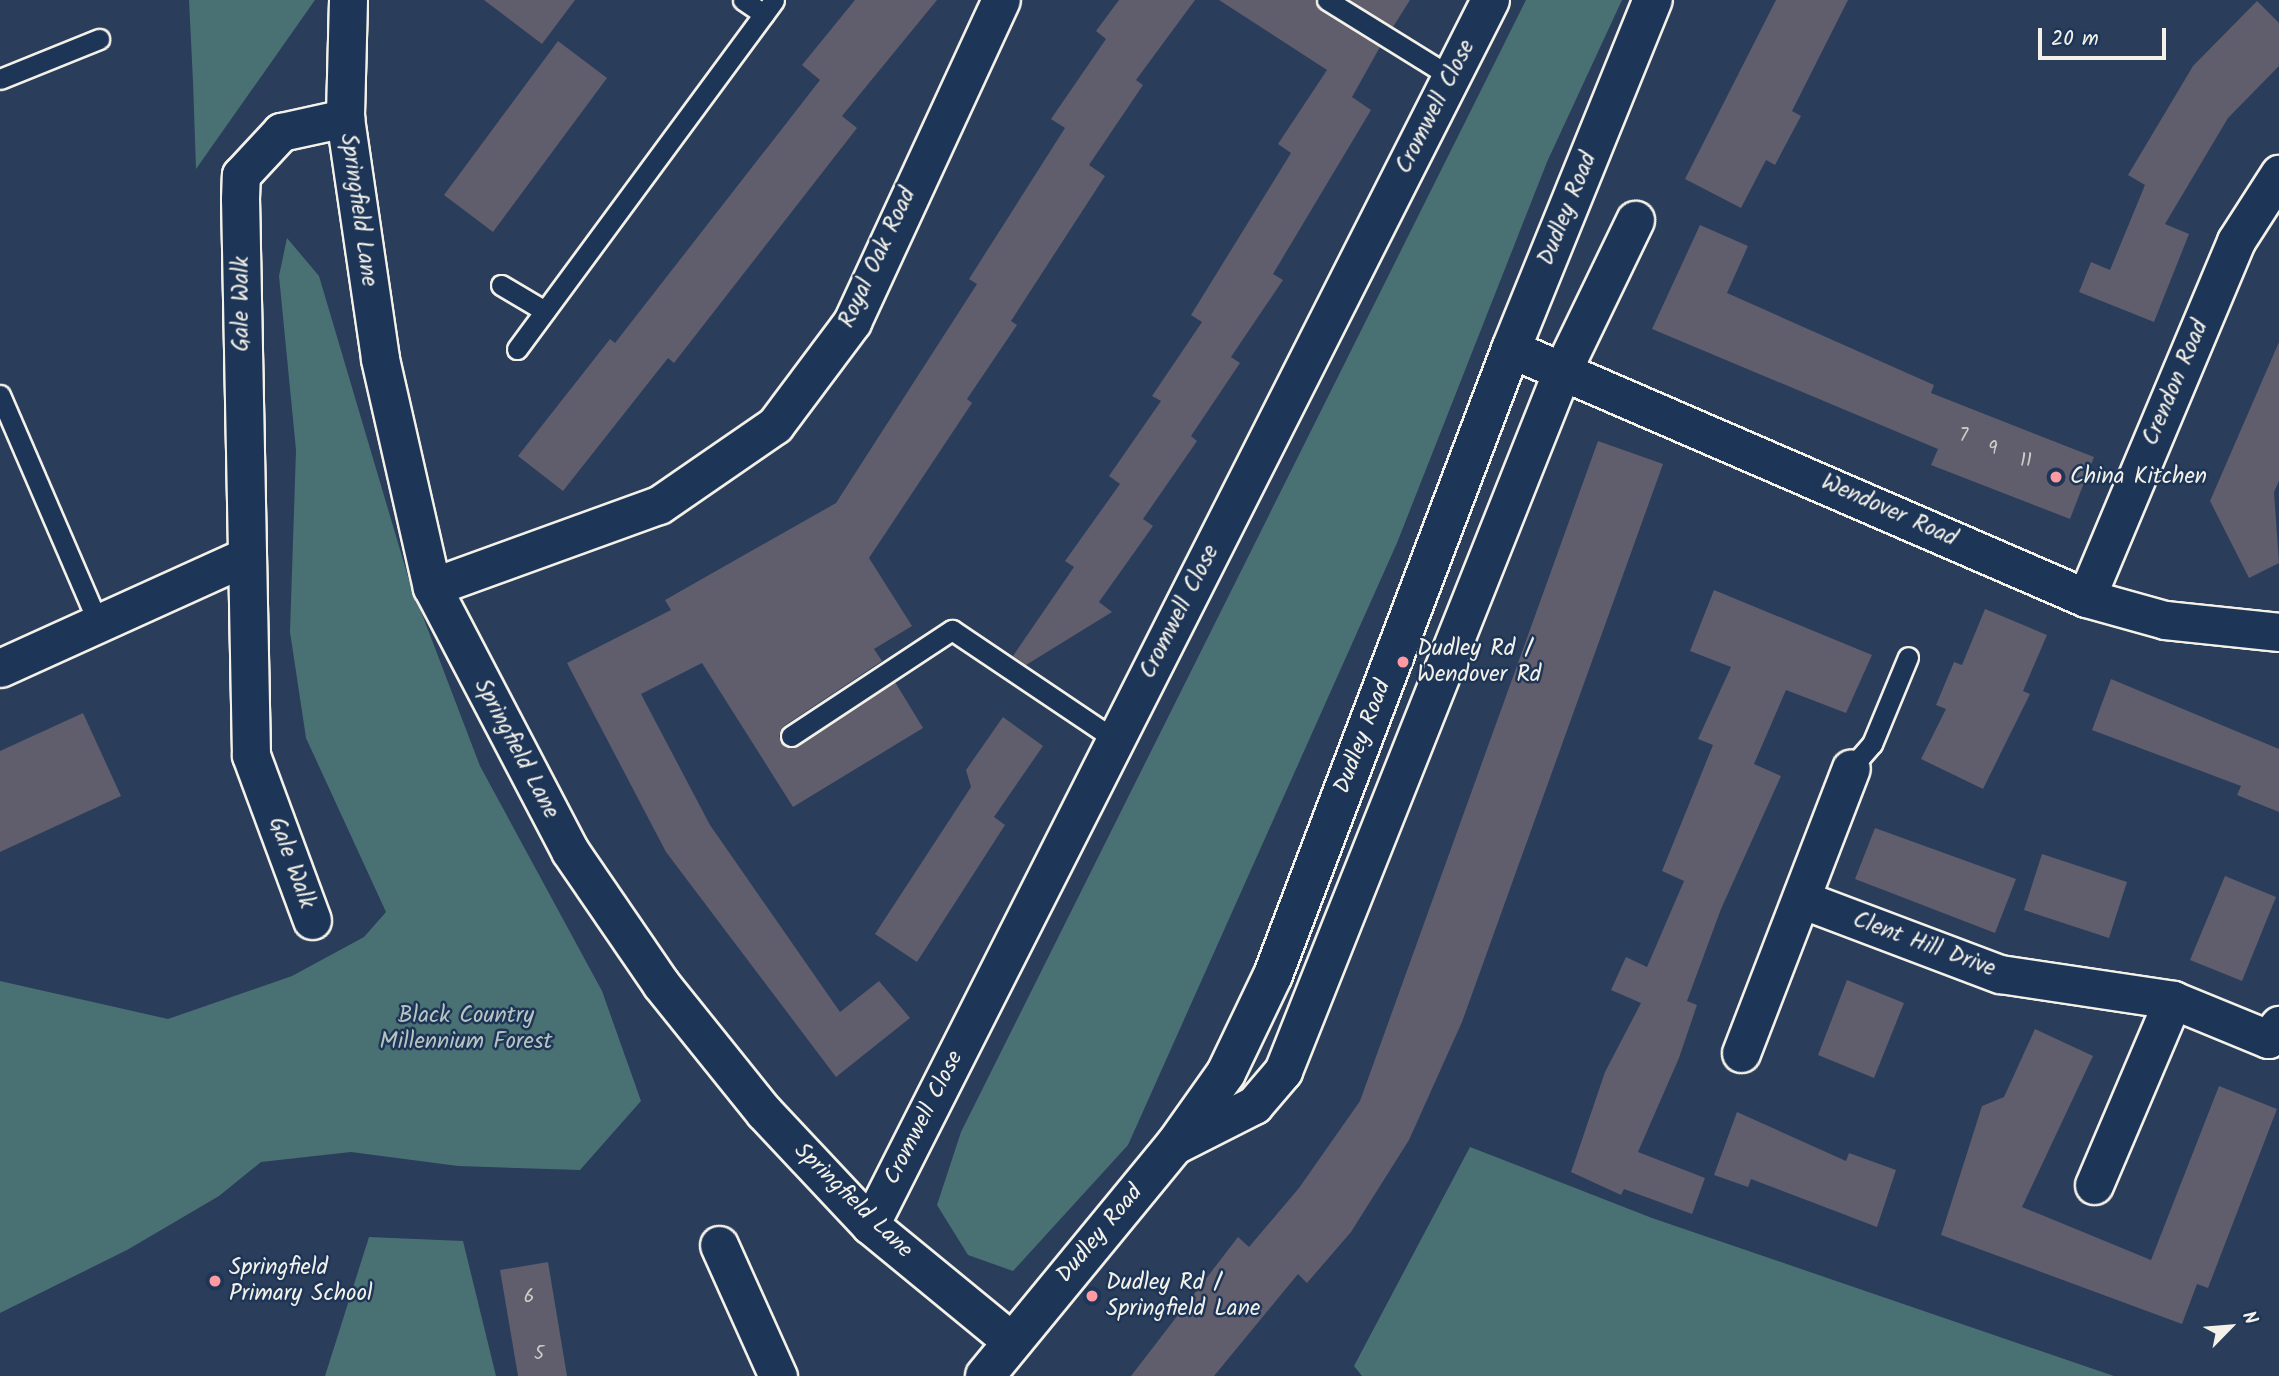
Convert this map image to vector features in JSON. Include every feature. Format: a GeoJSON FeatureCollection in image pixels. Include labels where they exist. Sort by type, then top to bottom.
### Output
{"type":"FeatureCollection","features":[{"type":"Feature","properties":{"kind":"main road","name":"Dudley Road"},"geometry":{"type":"LineString","coordinates":[[985,1376],[1011,1341],[1175,1145],[1226,1073],[1273,975],[1511,349],[1653,0]]}},
{"type":"Feature","properties":{"kind":"street","name":"Springfield Lane"},"geometry":{"type":"LineString","coordinates":[[348,0],[345,118],[380,359],[432,587],[569,851],[661,985],[764,1112],[870,1225],[1011,1341]]}},
{"type":"Feature","properties":{"kind":"street","name":"Royal Oak Road"},"geometry":{"type":"LineString","coordinates":[[432,587],[659,505],[775,425],[852,322],[1001,0]]}},
{"type":"Feature","properties":{"kind":"street","name":"Cromwell Close"},"geometry":{"type":"LineString","coordinates":[[870,1225],[1490,0]]}},
{"type":"Feature","properties":{"kind":"street","name":"Gale Walk"},"geometry":{"type":"LineString","coordinates":[[312,920],[251,755],[243,558],[241,175],[281,132],[345,118]]}},
{"type":"Feature","properties":{"kind":"street","name":"Crendon Road"},"geometry":{"type":"LineString","coordinates":[[2086,598],[2236,241],[2279,174]]}},
{"type":"Feature","properties":{"kind":"street"},"geometry":{"type":"LineString","coordinates":[[1175,1145],[1254,1105],[1283,1071],[1562,371],[1635,220]]}},
{"type":"Feature","properties":{"kind":"street","name":"Wendover Road"},"geometry":{"type":"LineString","coordinates":[[1511,349],[2086,598],[2165,620],[2279,632]]}},
{"type":"Feature","properties":{"kind":"street"},"geometry":{"type":"LineString","coordinates":[[0,668],[243,558]]}},
{"type":"Feature","properties":{"kind":"street"},"geometry":{"type":"LineString","coordinates":[[1741,1052],[1851,768]]}},
{"type":"Feature","properties":{"kind":"street","name":"Clent Hill Drive"},"geometry":{"type":"LineString","coordinates":[[1801,899],[2000,974],[2173,1000],[2275,1037]]}},
{"type":"Feature","properties":{"kind":"street"},"geometry":{"type":"LineString","coordinates":[[2094,1185],[2173,1000]]}},
{"type":"Feature","properties":{"kind":"street"},"geometry":{"type":"LineString","coordinates":[[719,1245],[778,1376]]}},
{"type":"Feature","properties":{"kind":"lane"},"geometry":{"type":"LineString","coordinates":[[517,349],[769,7],[743,0]]}},
{"type":"Feature","properties":{"kind":"lane"},"geometry":{"type":"LineString","coordinates":[[1327,0],[1451,76]]}},
{"type":"Feature","properties":{"kind":"lane"},"geometry":{"type":"LineString","coordinates":[[0,79],[99,39]]}},
{"type":"Feature","properties":{"kind":"lane"},"geometry":{"type":"LineString","coordinates":[[501,285],[545,311]]}},
{"type":"Feature","properties":{"kind":"lane"},"geometry":{"type":"LineString","coordinates":[[0,395],[99,625]]}},
{"type":"Feature","properties":{"kind":"lane"},"geometry":{"type":"LineString","coordinates":[[791,736],[952,630],[1116,740]]}},
{"type":"Feature","properties":{"kind":"lane"},"geometry":{"type":"LineString","coordinates":[[1851,768],[1872,744],[1908,657]]}},
{"type":"Feature","properties":{"kind":"green space"},"geometry":{"type":"Polygon","coordinates":[[[189,0],[315,0],[196,169],[193,82],[189,0]]]}},
{"type":"Feature","properties":{"kind":"green space"},"geometry":{"type":"Polygon","coordinates":[[[1526,0],[1622,0],[1547,162],[1397,543],[1128,1145],[1013,1271],[968,1255],[937,1205],[961,1132],[1526,0]]]}},
{"type":"Feature","properties":{"kind":"green space","name":"Black Country Millennium Forest"},"geometry":{"type":"Polygon","coordinates":[[[287,238],[319,276],[409,580],[480,766],[602,991],[641,1101],[580,1170],[458,1166],[351,1152],[261,1162],[219,1196],[127,1250],[0,1313],[0,981],[168,1019],[292,976],[364,937],[386,912],[306,738],[290,632],[296,450],[279,276],[287,238]]]}},
{"type":"Feature","properties":{"kind":"green space"},"geometry":{"type":"Polygon","coordinates":[[[1470,1147],[1652,1218],[2114,1376],[1362,1376],[1354,1366],[1470,1147]]]}},
{"type":"Feature","properties":{"kind":"green space"},"geometry":{"type":"Polygon","coordinates":[[[369,1237],[463,1241],[496,1376],[325,1376],[369,1237]]]}},
{"type":"Feature","properties":{"kind":"building"},"geometry":{"type":"Polygon","coordinates":[[[484,0],[575,0],[542,44],[484,0]]]}},
{"type":"Feature","properties":{"kind":"building"},"geometry":{"type":"Polygon","coordinates":[[[855,0],[937,0],[842,116],[857,128],[674,363],[668,358],[563,491],[518,456],[610,339],[615,343],[820,80],[802,65],[855,0]]]}},
{"type":"Feature","properties":{"kind":"building"},"geometry":{"type":"Polygon","coordinates":[[[1119,0],[1195,0],[1136,80],[1143,85],[1089,165],[1105,176],[1011,321],[1017,325],[967,399],[972,403],[869,558],[912,626],[874,649],[882,661],[784,726],[779,736],[785,747],[797,747],[895,682],[923,728],[793,807],[702,663],[641,694],[710,825],[840,1012],[879,981],[910,1018],[836,1077],[666,852],[567,663],[671,610],[665,600],[836,503],[977,284],[969,279],[1065,128],[1051,119],[1106,39],[1096,31],[1119,0]]]}},
{"type":"Feature","properties":{"kind":"building"},"geometry":{"type":"Polygon","coordinates":[[[1219,0],[1315,0],[1321,10],[1380,47],[1352,97],[1371,110],[1273,274],[1283,280],[1231,357],[1240,363],[1191,436],[1197,441],[1143,519],[1153,526],[1099,602],[1112,612],[1026,665],[1013,656],[1074,567],[1065,561],[1120,484],[1109,476],[1161,401],[1152,396],[1202,322],[1191,315],[1291,153],[1278,144],[1327,70],[1219,0]]]}},
{"type":"Feature","properties":{"kind":"building"},"geometry":{"type":"Polygon","coordinates":[[[1350,0],[1410,0],[1393,27],[1350,0]]]}},
{"type":"Feature","properties":{"kind":"building"},"geometry":{"type":"Polygon","coordinates":[[[1776,0],[1848,0],[1792,111],[1801,116],[1775,165],[1766,160],[1741,208],[1685,179],[1776,0]]]}},
{"type":"Feature","properties":{"kind":"building"},"geometry":{"type":"Polygon","coordinates":[[[2257,1],[2279,23],[2279,66],[2228,118],[2165,224],[2189,234],[2154,322],[2079,292],[2091,262],[2110,270],[2145,185],[2128,175],[2193,66],[2257,1]]]}},
{"type":"Feature","properties":{"kind":"building"},"geometry":{"type":"Polygon","coordinates":[[[558,41],[607,78],[493,232],[444,195],[558,41]]]}},
{"type":"Feature","properties":{"kind":"building"},"geometry":{"type":"Polygon","coordinates":[[[1700,225],[1748,246],[1727,293],[1934,385],[1931,393],[2094,457],[2070,519],[1931,465],[1938,449],[1652,329],[1700,225]]]}},
{"type":"Feature","properties":{"kind":"building"},"geometry":{"type":"Polygon","coordinates":[[[2279,342],[2279,481],[2274,492],[2279,563],[2249,578],[2210,501],[2279,342]]]}},
{"type":"Feature","properties":{"kind":"building"},"geometry":{"type":"Polygon","coordinates":[[[1598,441],[1663,464],[1462,1022],[1409,1140],[1351,1232],[1307,1283],[1298,1274],[1214,1376],[1131,1376],[1238,1237],[1249,1247],[1299,1188],[1360,1101],[1598,441]]]}},
{"type":"Feature","properties":{"kind":"building"},"geometry":{"type":"Polygon","coordinates":[[[1714,590],[1872,655],[1846,713],[1786,690],[1754,764],[1781,776],[1721,909],[1687,1001],[1697,1005],[1679,1058],[1638,1152],[1705,1178],[1692,1214],[1624,1189],[1621,1195],[1571,1172],[1605,1072],[1641,1003],[1611,990],[1626,957],[1647,967],[1684,881],[1662,871],[1713,745],[1698,739],[1731,667],[1690,651],[1714,590]]]}},
{"type":"Feature","properties":{"kind":"building"},"geometry":{"type":"Polygon","coordinates":[[[1985,609],[2047,635],[2023,691],[2030,694],[1983,789],[1921,759],[1946,709],[1936,705],[1954,662],[1962,665],[1985,609]]]}},
{"type":"Feature","properties":{"kind":"building"},"geometry":{"type":"Polygon","coordinates":[[[2111,679],[2279,749],[2279,812],[2237,795],[2241,786],[2092,730],[2111,679]]]}},
{"type":"Feature","properties":{"kind":"building"},"geometry":{"type":"Polygon","coordinates":[[[83,713],[121,796],[0,852],[0,751],[83,713]]]}},
{"type":"Feature","properties":{"kind":"building"},"geometry":{"type":"Polygon","coordinates":[[[1003,717],[1043,746],[994,817],[1005,825],[917,962],[875,934],[971,787],[966,770],[1003,717]]]}},
{"type":"Feature","properties":{"kind":"building"},"geometry":{"type":"Polygon","coordinates":[[[1875,828],[2016,879],[1995,933],[1855,879],[1875,828]]]}},
{"type":"Feature","properties":{"kind":"building"},"geometry":{"type":"Polygon","coordinates":[[[2042,854],[2127,882],[2109,938],[2024,910],[2042,854]]]}},
{"type":"Feature","properties":{"kind":"building"},"geometry":{"type":"Polygon","coordinates":[[[2225,876],[2276,897],[2242,981],[2190,960],[2225,876]]]}},
{"type":"Feature","properties":{"kind":"building"},"geometry":{"type":"Polygon","coordinates":[[[1847,980],[1904,1003],[1874,1078],[1818,1055],[1847,980]]]}},
{"type":"Feature","properties":{"kind":"building"},"geometry":{"type":"Polygon","coordinates":[[[2035,1029],[2093,1056],[2022,1207],[2151,1260],[2219,1086],[2277,1109],[2208,1288],[2197,1284],[2182,1324],[1941,1235],[1982,1106],[2004,1097],[2035,1029]]]}},
{"type":"Feature","properties":{"kind":"building"},"geometry":{"type":"Polygon","coordinates":[[[1737,1112],[1846,1161],[1849,1153],[1896,1170],[1877,1227],[1751,1179],[1748,1187],[1714,1175],[1737,1112]]]}},
{"type":"Feature","properties":{"kind":"building"},"geometry":{"type":"Polygon","coordinates":[[[548,1262],[567,1376],[518,1376],[500,1270],[548,1262]]]}},
{"type":"Feature","properties":{"kind":"place","name":"China Kitchen"},"geometry":{"type":"Point","coordinates":[2056,477]}},
{"type":"Feature","properties":{"kind":"place","name":"Dudley Rd / Wendover Rd"},"geometry":{"type":"Point","coordinates":[1403,662]}},
{"type":"Feature","properties":{"kind":"place","name":"Springfield Primary School"},"geometry":{"type":"Point","coordinates":[215,1281]}},
{"type":"Feature","properties":{"kind":"place","name":"Dudley Rd / Springfield Lane"},"geometry":{"type":"Point","coordinates":[1092,1296]}}]}
